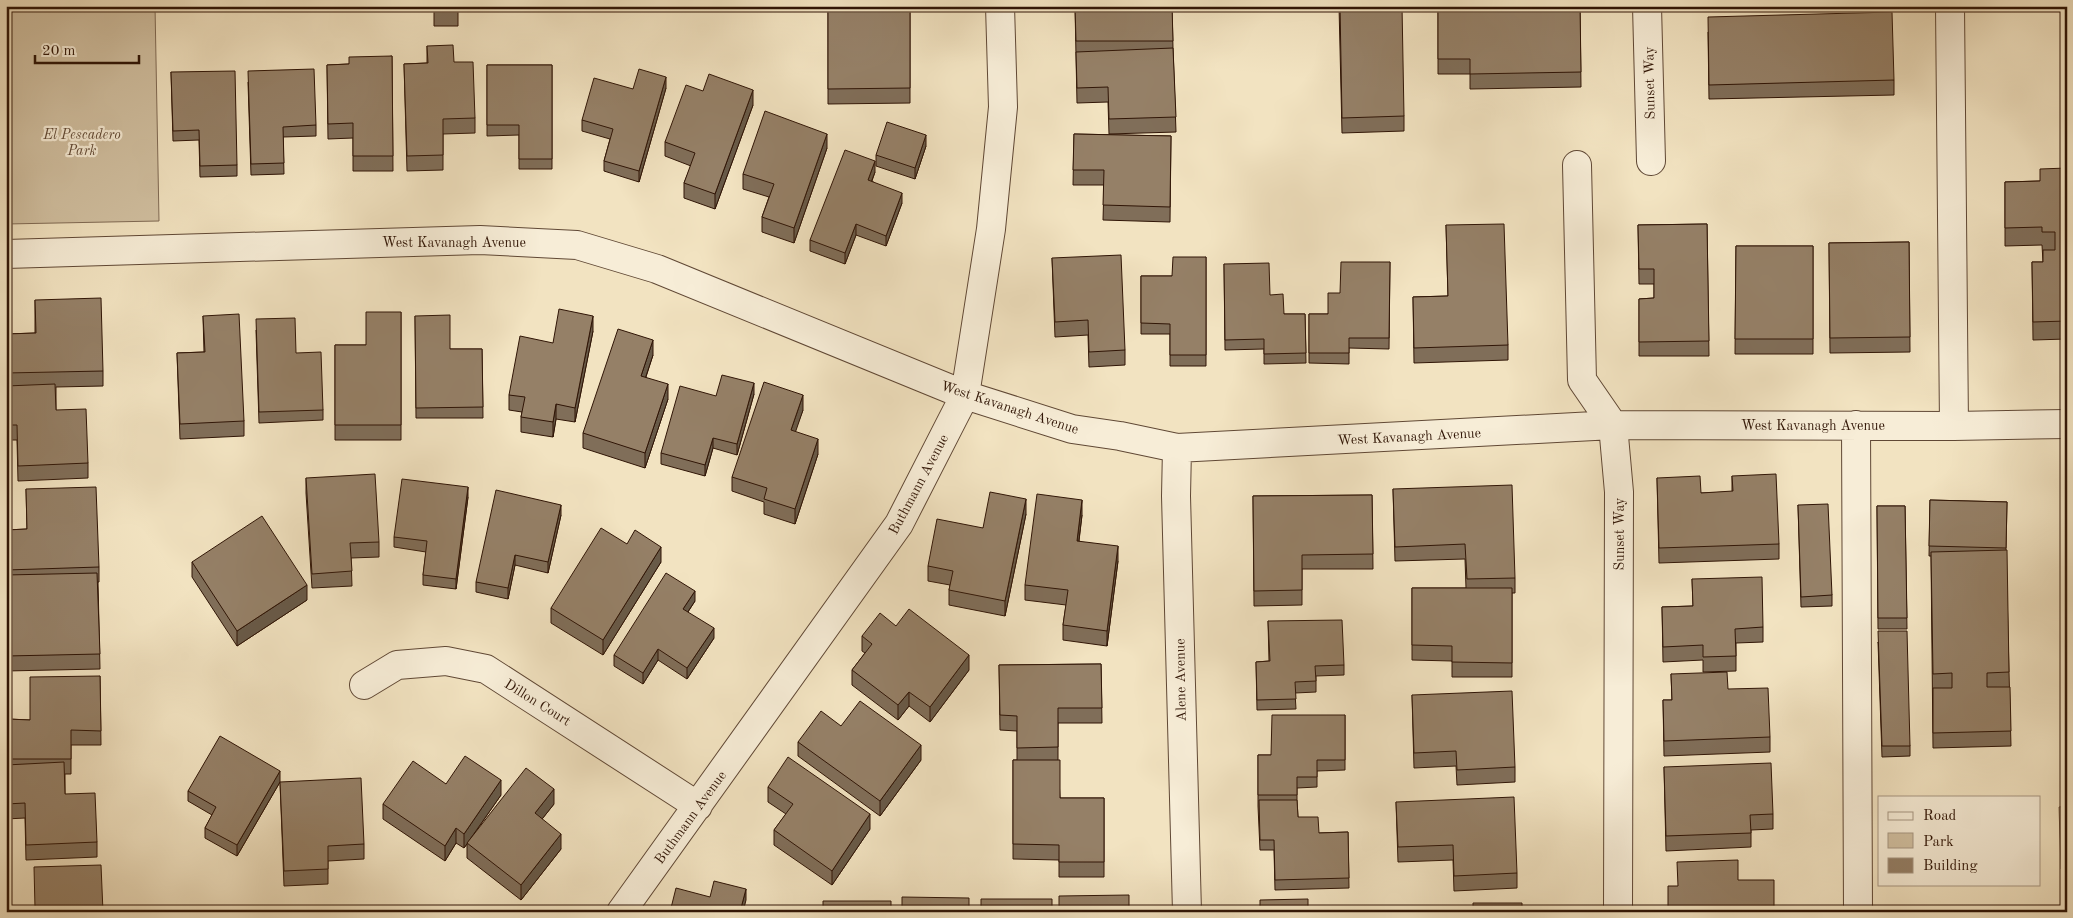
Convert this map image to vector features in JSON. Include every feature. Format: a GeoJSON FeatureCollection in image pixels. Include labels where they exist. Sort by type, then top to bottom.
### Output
{"type":"FeatureCollection","features":[{"type":"Feature","properties":{"kind":"street","name":"Buthmann Avenue"},"geometry":{"type":"LineString","coordinates":[[621,912],[899,524],[965,395],[991,229],[1003,107],[1000,6]]}},
{"type":"Feature","properties":{"kind":"street","name":"Sunset Way"},"geometry":{"type":"LineString","coordinates":[[1647,6],[1651,161]]}},
{"type":"Feature","properties":{"kind":"street"},"geometry":{"type":"LineString","coordinates":[[1950,6],[1954,426]]}},
{"type":"Feature","properties":{"kind":"street","name":"Sunset Way"},"geometry":{"type":"LineString","coordinates":[[1577,166],[1582,380],[1613,425],[1619,492],[1618,912]]}},
{"type":"Feature","properties":{"kind":"street","name":"West Kavanagh Avenue"},"geometry":{"type":"LineString","coordinates":[[6,254],[480,240],[577,245],[657,269],[965,395],[1072,429],[1120,436],[1177,448],[1613,425],[1954,426],[2067,424]]}},
{"type":"Feature","properties":{"kind":"street"},"geometry":{"type":"LineString","coordinates":[[1856,425],[1858,912]]}},
{"type":"Feature","properties":{"kind":"street","name":"Alene Avenue"},"geometry":{"type":"LineString","coordinates":[[1177,448],[1176,496],[1186,912]]}},
{"type":"Feature","properties":{"kind":"street","name":"Dillon Court"},"geometry":{"type":"LineString","coordinates":[[364,685],[397,664],[446,661],[486,669],[698,806]]}},
{"type":"Feature","properties":{"kind":"green space","name":"El Pescadero Park"},"geometry":{"type":"Polygon","coordinates":[[[6,6],[155,6],[159,221],[6,224],[6,6]]]}},
{"type":"Feature","properties":{"kind":"shaded area"},"geometry":{"type":"Polygon","coordinates":[[[2067,806],[2067,869],[2061,869],[2059,807],[2067,806]]]}},
{"type":"Feature","properties":{"kind":"building"},"geometry":{"type":"Polygon","coordinates":[[[434,6],[458,6],[458,11],[434,11],[434,6]]]}},
{"type":"Feature","properties":{"kind":"building"},"geometry":{"type":"Polygon","coordinates":[[[828,6],[910,6],[910,88],[828,89],[828,6]]]}},
{"type":"Feature","properties":{"kind":"building"},"geometry":{"type":"Polygon","coordinates":[[[1075,6],[1172,6],[1173,41],[1076,41],[1075,6]]]}},
{"type":"Feature","properties":{"kind":"building"},"geometry":{"type":"Polygon","coordinates":[[[1340,6],[1402,6],[1404,116],[1342,118],[1340,6]]]}},
{"type":"Feature","properties":{"kind":"building"},"geometry":{"type":"Polygon","coordinates":[[[1438,6],[1580,6],[1581,72],[1470,74],[1470,59],[1438,59],[1438,6]]]}},
{"type":"Feature","properties":{"kind":"building"},"geometry":{"type":"Polygon","coordinates":[[[1892,12],[1894,80],[1709,85],[1708,17],[1892,12]]]}},
{"type":"Feature","properties":{"kind":"building"},"geometry":{"type":"Polygon","coordinates":[[[453,45],[454,62],[473,62],[475,118],[443,119],[443,155],[407,156],[404,64],[428,63],[427,46],[453,45]]]}},
{"type":"Feature","properties":{"kind":"building"},"geometry":{"type":"Polygon","coordinates":[[[1173,48],[1176,117],[1109,119],[1108,87],[1077,88],[1076,52],[1173,48]]]}},
{"type":"Feature","properties":{"kind":"building"},"geometry":{"type":"Polygon","coordinates":[[[392,56],[393,156],[353,156],[353,123],[328,124],[327,65],[349,64],[349,57],[392,56]]]}},
{"type":"Feature","properties":{"kind":"building"},"geometry":{"type":"Polygon","coordinates":[[[487,65],[552,65],[552,159],[519,159],[519,125],[487,125],[487,65]]]}},
{"type":"Feature","properties":{"kind":"building"},"geometry":{"type":"Polygon","coordinates":[[[314,69],[316,125],[283,127],[284,163],[251,164],[248,71],[314,69]]]}},
{"type":"Feature","properties":{"kind":"building"},"geometry":{"type":"Polygon","coordinates":[[[639,69],[666,77],[639,171],[604,161],[613,129],[582,120],[594,78],[633,89],[639,69]]]}},
{"type":"Feature","properties":{"kind":"building"},"geometry":{"type":"Polygon","coordinates":[[[235,71],[237,165],[200,166],[199,130],[173,131],[171,72],[235,71]]]}},
{"type":"Feature","properties":{"kind":"building"},"geometry":{"type":"Polygon","coordinates":[[[709,74],[753,90],[715,194],[684,183],[695,153],[665,142],[686,85],[703,91],[709,74]]]}},
{"type":"Feature","properties":{"kind":"building"},"geometry":{"type":"Polygon","coordinates":[[[765,111],[827,134],[794,228],[762,217],[774,184],[743,174],[765,111]]]}},
{"type":"Feature","properties":{"kind":"building"},"geometry":{"type":"Polygon","coordinates":[[[887,122],[926,135],[915,168],[876,155],[887,122]]]}},
{"type":"Feature","properties":{"kind":"building"},"geometry":{"type":"Polygon","coordinates":[[[1074,134],[1171,136],[1170,207],[1103,205],[1104,170],[1073,170],[1074,134]]]}},
{"type":"Feature","properties":{"kind":"building"},"geometry":{"type":"Polygon","coordinates":[[[845,150],[875,161],[868,180],[902,193],[886,236],[856,224],[845,253],[810,240],[845,150]]]}},
{"type":"Feature","properties":{"kind":"building"},"geometry":{"type":"Polygon","coordinates":[[[2067,168],[2067,321],[2033,322],[2032,262],[2043,262],[2043,250],[2055,250],[2055,232],[2042,232],[2042,227],[2005,228],[2005,182],[2040,181],[2040,169],[2067,168]]]}},
{"type":"Feature","properties":{"kind":"building"},"geometry":{"type":"Polygon","coordinates":[[[1504,224],[1508,345],[1414,348],[1413,297],[1448,296],[1446,225],[1504,224]]]}},
{"type":"Feature","properties":{"kind":"building"},"geometry":{"type":"Polygon","coordinates":[[[1707,224],[1709,341],[1639,342],[1639,299],[1654,298],[1654,269],[1639,269],[1638,225],[1707,224]]]}},
{"type":"Feature","properties":{"kind":"building"},"geometry":{"type":"Polygon","coordinates":[[[1909,242],[1910,337],[1830,338],[1829,243],[1909,242]]]}},
{"type":"Feature","properties":{"kind":"building"},"geometry":{"type":"Polygon","coordinates":[[[1736,246],[1813,246],[1813,339],[1735,339],[1736,246]]]}},
{"type":"Feature","properties":{"kind":"building"},"geometry":{"type":"Polygon","coordinates":[[[1121,255],[1125,350],[1089,352],[1088,320],[1055,322],[1052,258],[1121,255]]]}},
{"type":"Feature","properties":{"kind":"building"},"geometry":{"type":"Polygon","coordinates":[[[1173,257],[1206,257],[1206,355],[1170,355],[1170,324],[1141,323],[1141,276],[1172,276],[1173,257]]]}},
{"type":"Feature","properties":{"kind":"building"},"geometry":{"type":"Polygon","coordinates":[[[1341,262],[1390,262],[1389,338],[1349,338],[1349,353],[1309,353],[1309,314],[1328,314],[1328,293],[1340,293],[1341,262]]]}},
{"type":"Feature","properties":{"kind":"building"},"geometry":{"type":"Polygon","coordinates":[[[1269,263],[1270,295],[1283,294],[1284,314],[1305,314],[1306,353],[1264,354],[1264,339],[1225,340],[1224,264],[1269,263]]]}},
{"type":"Feature","properties":{"kind":"building"},"geometry":{"type":"Polygon","coordinates":[[[101,298],[103,371],[6,373],[6,334],[36,333],[35,300],[101,298]]]}},
{"type":"Feature","properties":{"kind":"building"},"geometry":{"type":"Polygon","coordinates":[[[559,309],[593,316],[575,408],[556,404],[553,422],[521,417],[525,397],[509,395],[520,336],[553,343],[559,309]]]}},
{"type":"Feature","properties":{"kind":"building"},"geometry":{"type":"Polygon","coordinates":[[[366,312],[401,312],[401,425],[335,425],[335,345],[366,345],[366,312]]]}},
{"type":"Feature","properties":{"kind":"building"},"geometry":{"type":"Polygon","coordinates":[[[239,314],[244,421],[180,424],[177,353],[205,352],[203,316],[239,314]]]}},
{"type":"Feature","properties":{"kind":"building"},"geometry":{"type":"Polygon","coordinates":[[[450,315],[450,349],[482,349],[483,407],[416,408],[415,316],[450,315]]]}},
{"type":"Feature","properties":{"kind":"building"},"geometry":{"type":"Polygon","coordinates":[[[295,318],[296,353],[321,352],[323,410],[259,412],[256,319],[295,318]]]}},
{"type":"Feature","properties":{"kind":"building"},"geometry":{"type":"Polygon","coordinates":[[[618,329],[653,340],[641,376],[668,384],[645,453],[583,433],[618,329]]]}},
{"type":"Feature","properties":{"kind":"building"},"geometry":{"type":"Polygon","coordinates":[[[722,375],[754,383],[737,444],[713,438],[705,465],[661,453],[680,386],[716,396],[722,375]]]}},
{"type":"Feature","properties":{"kind":"building"},"geometry":{"type":"Polygon","coordinates":[[[764,382],[803,395],[791,430],[818,439],[795,509],[764,499],[767,488],[732,477],[764,382]]]}},
{"type":"Feature","properties":{"kind":"building"},"geometry":{"type":"Polygon","coordinates":[[[55,384],[56,410],[86,409],[88,463],[18,466],[17,425],[6,425],[6,386],[55,384]]]}},
{"type":"Feature","properties":{"kind":"building"},"geometry":{"type":"Polygon","coordinates":[[[375,474],[379,542],[350,543],[352,571],[312,574],[306,478],[375,474]]]}},
{"type":"Feature","properties":{"kind":"building"},"geometry":{"type":"Polygon","coordinates":[[[1776,474],[1779,544],[1659,548],[1657,478],[1700,476],[1701,493],[1733,491],[1732,476],[1776,474]]]}},
{"type":"Feature","properties":{"kind":"building"},"geometry":{"type":"Polygon","coordinates":[[[402,479],[468,487],[456,579],[423,575],[427,541],[394,537],[402,479]]]}},
{"type":"Feature","properties":{"kind":"building"},"geometry":{"type":"Polygon","coordinates":[[[1512,485],[1515,578],[1467,579],[1465,544],[1395,547],[1393,489],[1512,485]]]}},
{"type":"Feature","properties":{"kind":"building"},"geometry":{"type":"Polygon","coordinates":[[[96,487],[99,567],[6,570],[6,530],[27,529],[26,489],[96,487]]]}},
{"type":"Feature","properties":{"kind":"building"},"geometry":{"type":"Polygon","coordinates":[[[496,490],[561,505],[548,562],[515,555],[508,588],[476,582],[496,490]]]}},
{"type":"Feature","properties":{"kind":"building"},"geometry":{"type":"Polygon","coordinates":[[[990,492],[1026,499],[1005,601],[949,590],[953,571],[928,566],[937,519],[983,528],[990,492]]]}},
{"type":"Feature","properties":{"kind":"building"},"geometry":{"type":"Polygon","coordinates":[[[1037,494],[1082,500],[1077,541],[1118,546],[1107,631],[1063,625],[1068,590],[1025,585],[1037,494]]]}},
{"type":"Feature","properties":{"kind":"building"},"geometry":{"type":"Polygon","coordinates":[[[1372,495],[1373,554],[1302,555],[1302,590],[1254,591],[1253,496],[1372,495]]]}},
{"type":"Feature","properties":{"kind":"building"},"geometry":{"type":"Polygon","coordinates":[[[1930,500],[2007,502],[2006,548],[1929,546],[1930,500]]]}},
{"type":"Feature","properties":{"kind":"building"},"geometry":{"type":"Polygon","coordinates":[[[1828,504],[1832,595],[1801,597],[1798,505],[1828,504]]]}},
{"type":"Feature","properties":{"kind":"building"},"geometry":{"type":"Polygon","coordinates":[[[1877,506],[1905,506],[1907,618],[1878,618],[1877,506]]]}},
{"type":"Feature","properties":{"kind":"building"},"geometry":{"type":"Polygon","coordinates":[[[262,516],[307,585],[237,631],[192,562],[262,516]]]}},
{"type":"Feature","properties":{"kind":"building"},"geometry":{"type":"Polygon","coordinates":[[[601,528],[627,544],[635,530],[661,547],[603,640],[551,608],[601,528]]]}},
{"type":"Feature","properties":{"kind":"building"},"geometry":{"type":"Polygon","coordinates":[[[2007,550],[2009,672],[1987,673],[1987,687],[2010,687],[2011,731],[1933,733],[1933,688],[1952,688],[1952,673],[1933,674],[1931,552],[2007,550]]]}},
{"type":"Feature","properties":{"kind":"building"},"geometry":{"type":"Polygon","coordinates":[[[97,573],[100,654],[6,656],[6,575],[97,573]]]}},
{"type":"Feature","properties":{"kind":"building"},"geometry":{"type":"Polygon","coordinates":[[[666,573],[695,591],[683,609],[714,628],[687,668],[658,649],[643,673],[614,655],[666,573]]]}},
{"type":"Feature","properties":{"kind":"building"},"geometry":{"type":"Polygon","coordinates":[[[1762,577],[1763,627],[1735,629],[1736,656],[1703,657],[1703,645],[1663,647],[1662,607],[1693,606],[1692,579],[1762,577]]]}},
{"type":"Feature","properties":{"kind":"building"},"geometry":{"type":"Polygon","coordinates":[[[1412,588],[1512,588],[1512,663],[1452,662],[1452,646],[1412,645],[1412,588]]]}},
{"type":"Feature","properties":{"kind":"building"},"geometry":{"type":"Polygon","coordinates":[[[909,609],[969,655],[930,707],[909,692],[898,705],[852,670],[872,644],[862,636],[880,613],[896,626],[909,609]]]}},
{"type":"Feature","properties":{"kind":"building"},"geometry":{"type":"Polygon","coordinates":[[[1342,620],[1344,665],[1315,666],[1316,681],[1295,682],[1296,699],[1257,700],[1256,662],[1270,661],[1268,621],[1342,620]]]}},
{"type":"Feature","properties":{"kind":"building"},"geometry":{"type":"Polygon","coordinates":[[[1878,631],[1907,631],[1910,746],[1882,746],[1878,631]]]}},
{"type":"Feature","properties":{"kind":"building"},"geometry":{"type":"Polygon","coordinates":[[[1101,664],[1102,708],[1058,708],[1058,747],[1017,748],[1017,716],[1000,715],[999,665],[1101,664]]]}},
{"type":"Feature","properties":{"kind":"building"},"geometry":{"type":"Polygon","coordinates":[[[1727,672],[1728,689],[1768,688],[1770,737],[1664,741],[1663,700],[1672,700],[1671,674],[1727,672]]]}},
{"type":"Feature","properties":{"kind":"building"},"geometry":{"type":"Polygon","coordinates":[[[100,676],[101,731],[71,730],[71,759],[8,759],[8,719],[30,720],[30,677],[100,676]]]}},
{"type":"Feature","properties":{"kind":"building"},"geometry":{"type":"Polygon","coordinates":[[[1512,691],[1515,767],[1457,770],[1456,751],[1414,753],[1412,695],[1512,691]]]}},
{"type":"Feature","properties":{"kind":"building"},"geometry":{"type":"Polygon","coordinates":[[[860,701],[921,745],[880,801],[798,742],[821,711],[841,726],[860,701]]]}},
{"type":"Feature","properties":{"kind":"building"},"geometry":{"type":"Polygon","coordinates":[[[1272,715],[1345,715],[1345,760],[1317,760],[1317,777],[1297,777],[1297,795],[1258,795],[1258,755],[1271,755],[1272,715]]]}},
{"type":"Feature","properties":{"kind":"building"},"geometry":{"type":"Polygon","coordinates":[[[220,736],[280,771],[237,845],[205,828],[216,807],[188,791],[220,736]]]}},
{"type":"Feature","properties":{"kind":"building"},"geometry":{"type":"Polygon","coordinates":[[[465,756],[501,780],[464,834],[456,828],[445,846],[383,804],[413,761],[446,784],[465,756]]]}},
{"type":"Feature","properties":{"kind":"building"},"geometry":{"type":"Polygon","coordinates":[[[788,757],[870,814],[832,871],[774,830],[793,804],[768,787],[788,757]]]}},
{"type":"Feature","properties":{"kind":"building"},"geometry":{"type":"Polygon","coordinates":[[[1013,760],[1060,760],[1060,798],[1104,798],[1104,862],[1059,862],[1059,845],[1013,844],[1013,760]]]}},
{"type":"Feature","properties":{"kind":"building"},"geometry":{"type":"Polygon","coordinates":[[[64,762],[65,794],[95,793],[97,842],[26,845],[25,803],[6,804],[6,765],[64,762]]]}},
{"type":"Feature","properties":{"kind":"building"},"geometry":{"type":"Polygon","coordinates":[[[1771,763],[1773,814],[1750,815],[1751,833],[1666,836],[1664,767],[1771,763]]]}},
{"type":"Feature","properties":{"kind":"building"},"geometry":{"type":"Polygon","coordinates":[[[526,768],[554,789],[535,813],[561,834],[521,885],[467,843],[526,768]]]}},
{"type":"Feature","properties":{"kind":"building"},"geometry":{"type":"Polygon","coordinates":[[[361,778],[364,844],[328,846],[328,869],[284,871],[280,782],[361,778]]]}},
{"type":"Feature","properties":{"kind":"building"},"geometry":{"type":"Polygon","coordinates":[[[1514,797],[1517,873],[1454,876],[1453,845],[1398,847],[1396,802],[1514,797]]]}},
{"type":"Feature","properties":{"kind":"building"},"geometry":{"type":"Polygon","coordinates":[[[1259,800],[1297,800],[1298,817],[1318,817],[1319,833],[1348,832],[1349,878],[1275,880],[1274,840],[1260,840],[1259,800]]]}},
{"type":"Feature","properties":{"kind":"building"},"geometry":{"type":"Polygon","coordinates":[[[1738,860],[1738,880],[1774,880],[1774,912],[1668,912],[1668,886],[1678,886],[1677,862],[1738,860]]]}},
{"type":"Feature","properties":{"kind":"building"},"geometry":{"type":"Polygon","coordinates":[[[101,865],[103,912],[13,912],[13,909],[35,908],[34,867],[101,865]]]}},
{"type":"Feature","properties":{"kind":"building"},"geometry":{"type":"Polygon","coordinates":[[[714,881],[746,889],[740,912],[670,912],[676,888],[710,897],[714,881]]]}},
{"type":"Feature","properties":{"kind":"building"},"geometry":{"type":"Polygon","coordinates":[[[1129,895],[1129,912],[1059,912],[1059,896],[1129,895]]]}},
{"type":"Feature","properties":{"kind":"building"},"geometry":{"type":"Polygon","coordinates":[[[902,897],[969,898],[969,912],[902,912],[902,897]]]}},
{"type":"Feature","properties":{"kind":"building"},"geometry":{"type":"Polygon","coordinates":[[[981,899],[1052,899],[1052,912],[981,912],[981,899]]]}},
{"type":"Feature","properties":{"kind":"building"},"geometry":{"type":"Polygon","coordinates":[[[1308,899],[1308,912],[1260,912],[1260,900],[1308,899]]]}},
{"type":"Feature","properties":{"kind":"building"},"geometry":{"type":"Polygon","coordinates":[[[823,901],[891,901],[891,912],[823,912],[823,901]]]}},
{"type":"Feature","properties":{"kind":"building"},"geometry":{"type":"Polygon","coordinates":[[[1473,903],[1522,903],[1522,912],[1473,912],[1473,903]]]}},
{"type":"Feature","properties":{"kind":"building"},"geometry":{"type":"Polygon","coordinates":[[[2067,910],[2067,912],[1981,912],[1981,911],[2067,910]]]}}]}
